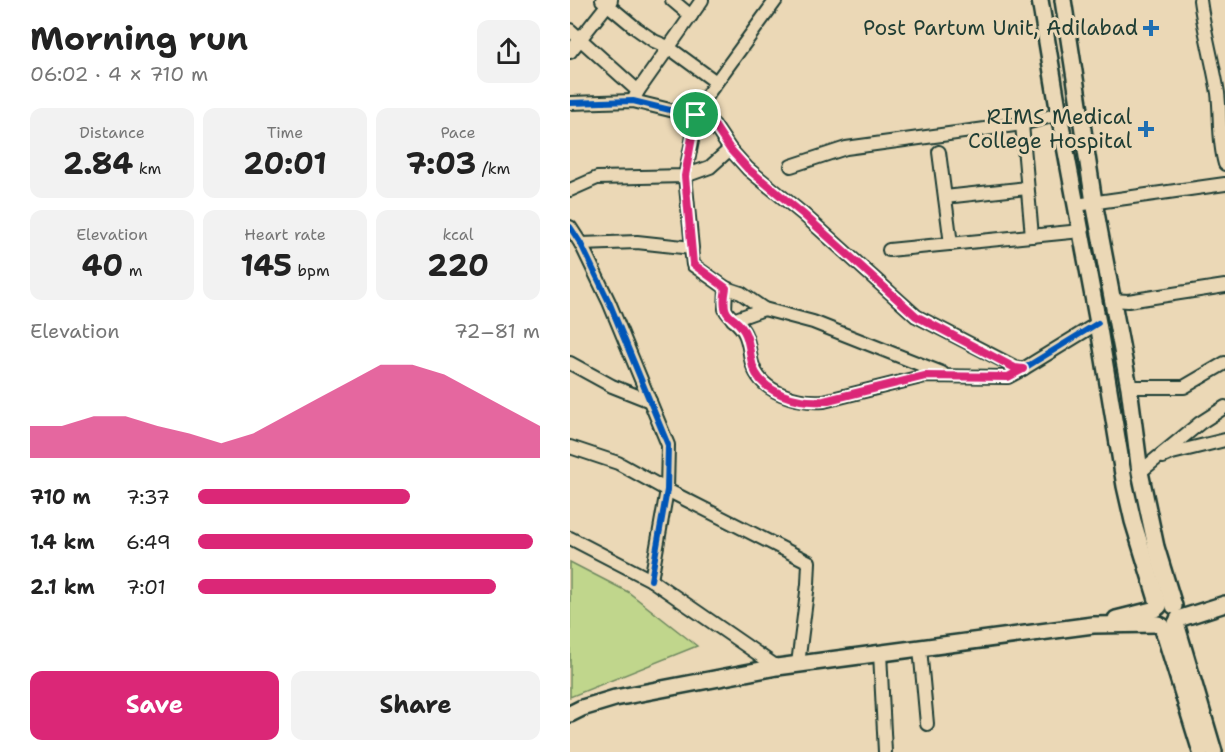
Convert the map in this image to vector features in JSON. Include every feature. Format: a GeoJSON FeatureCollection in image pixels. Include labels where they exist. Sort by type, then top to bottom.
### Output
{"type":"FeatureCollection","features":[{"type":"Feature","properties":{"kind":"main road"},"geometry":{"type":"LineString","coordinates":[[1040,0],[1133,521],[1168,615],[1214,752]]}},
{"type":"Feature","properties":{"kind":"main road"},"geometry":{"type":"LineString","coordinates":[[1063,0],[1094,202],[1144,468],[1168,615],[1201,752]]}},
{"type":"Feature","properties":{"kind":"main road"},"geometry":{"type":"LineString","coordinates":[[570,714],[615,698],[777,667],[1168,615],[1221,605]]}},
{"type":"Feature","properties":{"kind":"street"},"geometry":{"type":"LineString","coordinates":[[672,0],[691,16]]}},
{"type":"Feature","properties":{"kind":"street"},"geometry":{"type":"LineString","coordinates":[[635,96],[702,0]]}},
{"type":"Feature","properties":{"kind":"street"},"geometry":{"type":"LineString","coordinates":[[1200,0],[1218,96],[1220,148],[1225,164]]}},
{"type":"Feature","properties":{"kind":"street"},"geometry":{"type":"LineString","coordinates":[[570,52],[607,2],[646,35],[668,47],[716,82]]}},
{"type":"Feature","properties":{"kind":"street"},"geometry":{"type":"LineString","coordinates":[[770,2],[699,106],[696,115],[685,176],[693,265],[726,288],[735,290],[764,309],[813,322],[949,375]]}},
{"type":"Feature","properties":{"kind":"street"},"geometry":{"type":"LineString","coordinates":[[570,30],[635,96]]}},
{"type":"Feature","properties":{"kind":"street"},"geometry":{"type":"LineString","coordinates":[[570,102],[635,96],[707,119],[748,169],[803,214],[916,316],[1015,368],[1023,369]]}},
{"type":"Feature","properties":{"kind":"street"},"geometry":{"type":"LineString","coordinates":[[791,166],[846,148],[1022,124],[1059,114]]}},
{"type":"Feature","properties":{"kind":"street"},"geometry":{"type":"LineString","coordinates":[[1022,124],[1032,236]]}},
{"type":"Feature","properties":{"kind":"street"},"geometry":{"type":"LineString","coordinates":[[570,190],[597,178],[685,176],[710,167],[730,149]]}},
{"type":"Feature","properties":{"kind":"street"},"geometry":{"type":"LineString","coordinates":[[939,152],[951,244]]}},
{"type":"Feature","properties":{"kind":"street"},"geometry":{"type":"LineString","coordinates":[[1076,205],[1225,184]]}},
{"type":"Feature","properties":{"kind":"street"},"geometry":{"type":"LineString","coordinates":[[945,197],[1027,188]]}},
{"type":"Feature","properties":{"kind":"street"},"geometry":{"type":"LineString","coordinates":[[570,227],[581,244],[609,302],[668,445],[667,490],[651,580]]}},
{"type":"Feature","properties":{"kind":"street"},"geometry":{"type":"LineString","coordinates":[[889,250],[1081,231]]}},
{"type":"Feature","properties":{"kind":"street"},"geometry":{"type":"LineString","coordinates":[[581,244],[637,242],[691,248]]}},
{"type":"Feature","properties":{"kind":"street"},"geometry":{"type":"LineString","coordinates":[[1112,300],[1128,301],[1225,286]]}},
{"type":"Feature","properties":{"kind":"street"},"geometry":{"type":"LineString","coordinates":[[726,288],[725,309],[744,332],[756,374],[773,390],[786,396],[809,401],[824,401],[925,376],[1008,377],[1098,323]]}},
{"type":"Feature","properties":{"kind":"street"},"geometry":{"type":"LineString","coordinates":[[733,320],[764,309]]}},
{"type":"Feature","properties":{"kind":"street"},"geometry":{"type":"LineString","coordinates":[[744,332],[751,314]]}},
{"type":"Feature","properties":{"kind":"street"},"geometry":{"type":"LineString","coordinates":[[570,363],[612,386],[650,401]]}},
{"type":"Feature","properties":{"kind":"street"},"geometry":{"type":"LineString","coordinates":[[1129,387],[1184,387],[1223,364],[1225,378]]}},
{"type":"Feature","properties":{"kind":"street"},"geometry":{"type":"LineString","coordinates":[[1144,468],[1200,423],[1225,407]]}},
{"type":"Feature","properties":{"kind":"street"},"geometry":{"type":"LineString","coordinates":[[1144,468],[1172,453],[1225,440]]}},
{"type":"Feature","properties":{"kind":"street"},"geometry":{"type":"LineString","coordinates":[[570,447],[618,463],[809,562],[798,664]]}},
{"type":"Feature","properties":{"kind":"street"},"geometry":{"type":"LineString","coordinates":[[570,538],[651,580],[777,667]]}},
{"type":"Feature","properties":{"kind":"street"},"geometry":{"type":"LineString","coordinates":[[920,648],[927,724]]}},
{"type":"Feature","properties":{"kind":"street"},"geometry":{"type":"LineString","coordinates":[[880,653],[885,752]]}},
{"type":"Feature","properties":{"kind":"green space"},"geometry":{"type":"Polygon","coordinates":[[[570,562],[628,592],[697,646],[570,697],[570,562]]]}},
{"type":"Feature","properties":{"kind":"cycle path"},"geometry":{"type":"LineString","coordinates":[[570,103],[633,101],[707,119],[748,169],[803,214],[916,316],[1015,367],[1023,369],[1098,323]]}},
{"type":"Feature","properties":{"kind":"cycle path"},"geometry":{"type":"LineString","coordinates":[[570,227],[581,244],[609,302],[668,445],[667,490],[651,580]]}},
{"type":"Feature","properties":{"kind":"cycle path"},"geometry":{"type":"LineString","coordinates":[[691,248],[693,265],[726,288],[725,309],[745,334],[758,375],[764,383],[792,398],[824,401],[925,376],[1008,377],[1023,369]]}},
{"type":"Feature","properties":{"kind":"place","name":"Post Partum Unit, Adilabad"},"geometry":{"type":"Point","coordinates":[1151,28]}},
{"type":"Feature","properties":{"kind":"place","name":"RIMS Medical College Hospital"},"geometry":{"type":"Point","coordinates":[1146,129]}},
{"type":"Feature","properties":{"kind":"route"},"geometry":{"type":"LineString","coordinates":[[696,115],[707,119],[714,125],[730,149],[748,169],[803,214],[916,316],[1015,368],[1023,369],[1003,378],[925,376],[816,402],[786,396],[773,390],[756,374],[746,334],[726,312],[724,298],[726,288],[693,264],[685,176],[696,115]]}}]}
